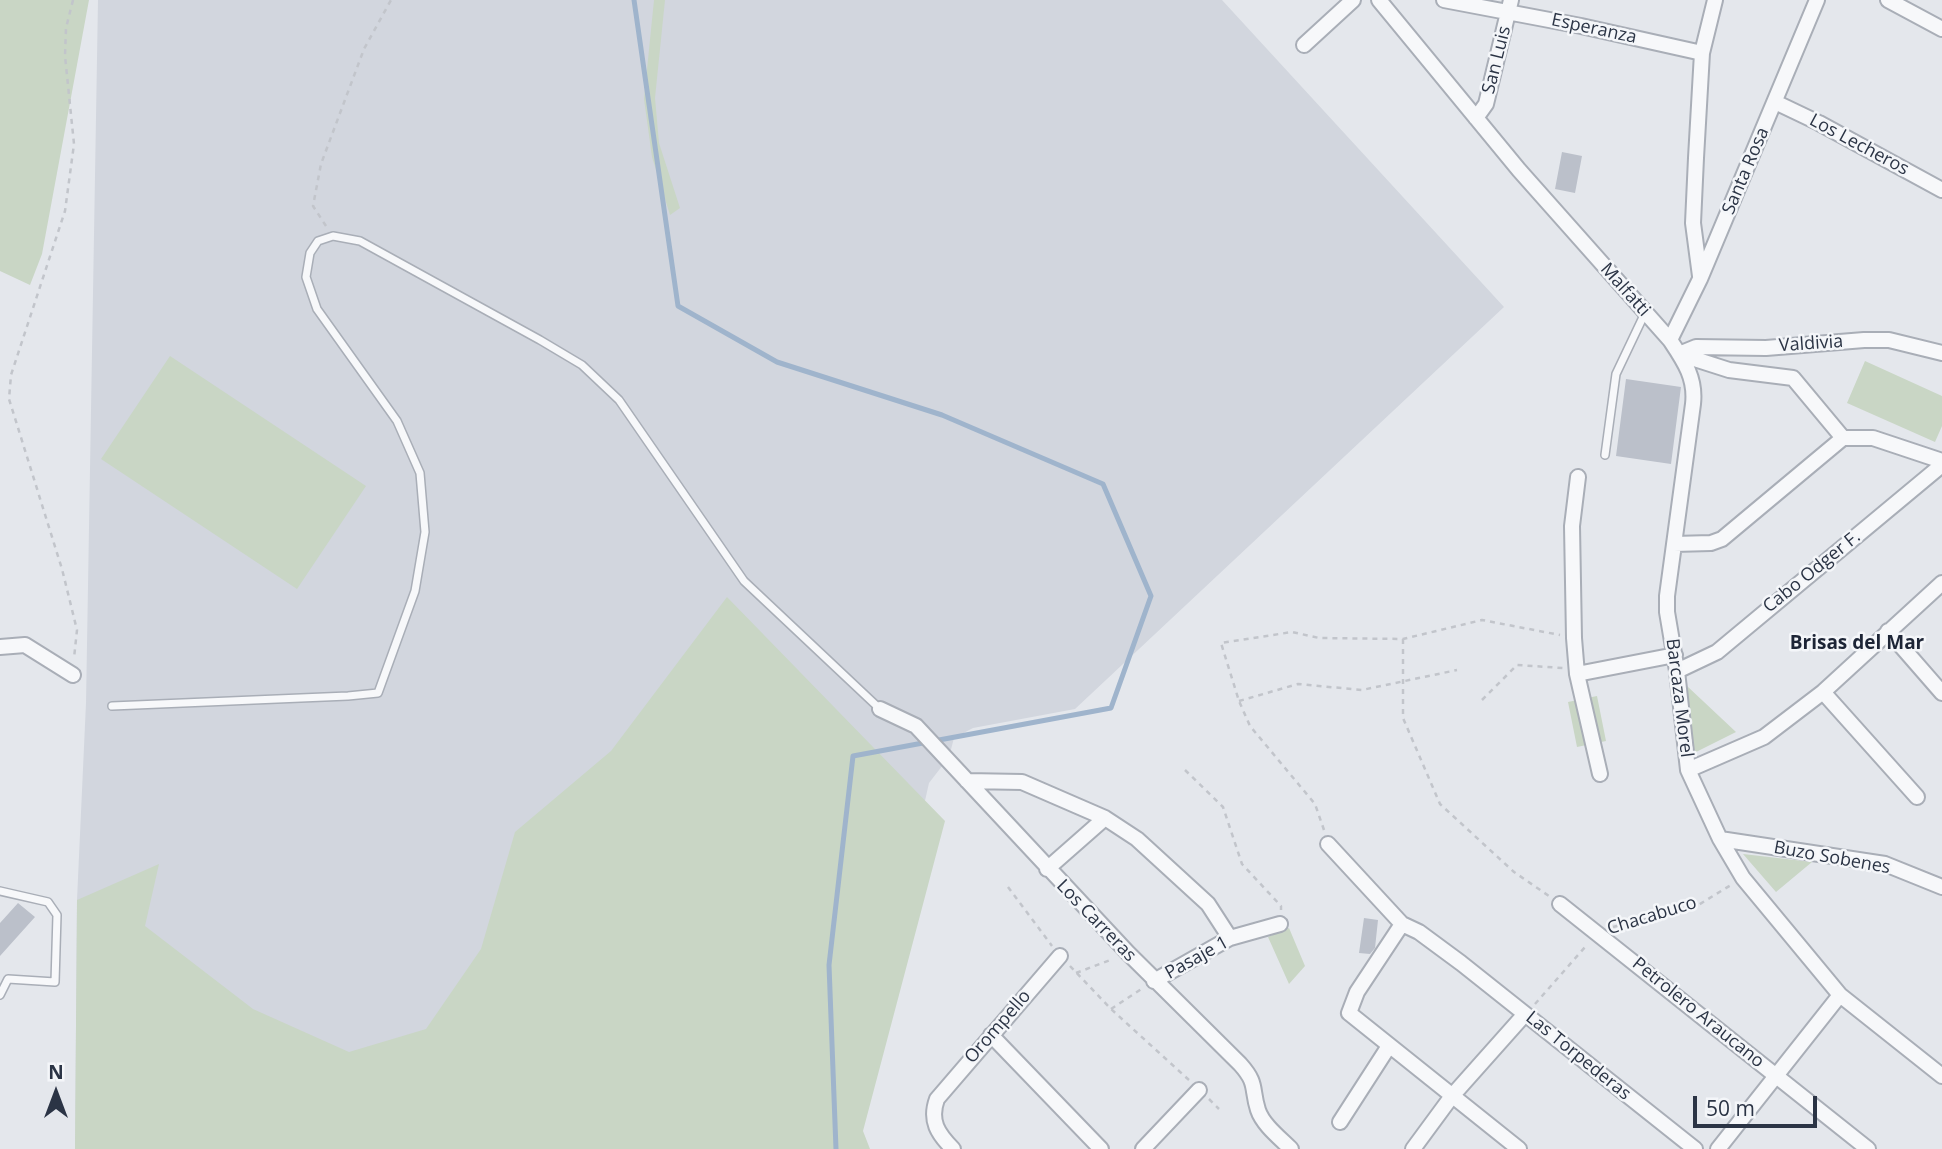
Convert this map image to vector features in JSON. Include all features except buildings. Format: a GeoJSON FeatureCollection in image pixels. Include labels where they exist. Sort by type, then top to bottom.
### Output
{"type":"FeatureCollection","features":[{"type":"Feature","properties":{"kind":"street"},"geometry":{"type":"LineString","coordinates":[[1304,45],[1353,0]]}},
{"type":"Feature","properties":{"kind":"street","name":"Malfatti"},"geometry":{"type":"LineString","coordinates":[[1378,0],[1519,170],[1670,340],[1679,354]]}},
{"type":"Feature","properties":{"kind":"street","name":"Esperanza"},"geometry":{"type":"LineString","coordinates":[[1444,0],[1510,6],[1702,53]]}},
{"type":"Feature","properties":{"kind":"street"},"geometry":{"type":"LineString","coordinates":[[1700,279],[1693,223],[1702,53],[1715,0]]}},
{"type":"Feature","properties":{"kind":"street","name":"Santa Rosa"},"geometry":{"type":"LineString","coordinates":[[1670,340],[1700,279],[1817,0]]}},
{"type":"Feature","properties":{"kind":"street"},"geometry":{"type":"LineString","coordinates":[[1888,0],[1942,29]]}},
{"type":"Feature","properties":{"kind":"street","name":"San Luis"},"geometry":{"type":"LineString","coordinates":[[1476,118],[1486,104],[1510,6]]}},
{"type":"Feature","properties":{"kind":"street","name":"Los Lecheros"},"geometry":{"type":"LineString","coordinates":[[1775,102],[1942,190]]}},
{"type":"Feature","properties":{"kind":"street","name":"Valdivia"},"geometry":{"type":"LineString","coordinates":[[1679,354],[1696,346],[1766,348],[1864,340],[1889,340],[1942,353]]}},
{"type":"Feature","properties":{"kind":"street"},"geometry":{"type":"LineString","coordinates":[[1679,354],[1729,370],[1793,378],[1843,438]]}},
{"type":"Feature","properties":{"kind":"street","name":"Barcaza Morel"},"geometry":{"type":"LineString","coordinates":[[1679,354],[1690,371],[1695,390],[1667,612],[1675,655],[1688,770],[1720,839],[1743,878],[1840,995],[1942,1076]]}},
{"type":"Feature","properties":{"kind":"street"},"geometry":{"type":"LineString","coordinates":[[1674,544],[1711,543],[1723,538],[1843,438],[1872,438],[1942,463]]}},
{"type":"Feature","properties":{"kind":"street","name":"Cabo Odger F."},"geometry":{"type":"LineString","coordinates":[[1677,671],[1717,652],[1942,463]]}},
{"type":"Feature","properties":{"kind":"street"},"geometry":{"type":"LineString","coordinates":[[1578,477],[1572,526],[1574,638],[1577,671],[1600,774]]}},
{"type":"Feature","properties":{"kind":"street"},"geometry":{"type":"LineString","coordinates":[[1688,770],[1765,737],[1823,692],[1942,583]]}},
{"type":"Feature","properties":{"kind":"street"},"geometry":{"type":"LineString","coordinates":[[1888,631],[1942,693]]}},
{"type":"Feature","properties":{"kind":"street"},"geometry":{"type":"LineString","coordinates":[[0,647],[25,645],[73,675]]}},
{"type":"Feature","properties":{"kind":"street"},"geometry":{"type":"LineString","coordinates":[[1577,671],[1675,655]]}},
{"type":"Feature","properties":{"kind":"street"},"geometry":{"type":"LineString","coordinates":[[1823,692],[1917,797]]}},
{"type":"Feature","properties":{"kind":"street","name":"Los Carreras"},"geometry":{"type":"LineString","coordinates":[[880,709],[916,726],[1154,981],[1251,1076],[1263,1120],[1291,1149]]}},
{"type":"Feature","properties":{"kind":"street"},"geometry":{"type":"LineString","coordinates":[[967,781],[1022,782],[1105,818],[1137,839],[1208,904],[1230,938]]}},
{"type":"Feature","properties":{"kind":"street"},"geometry":{"type":"LineString","coordinates":[[1047,869],[1105,818]]}},
{"type":"Feature","properties":{"kind":"street","name":"Buzo Sobenes"},"geometry":{"type":"LineString","coordinates":[[1720,839],[1885,864],[1942,887]]}},
{"type":"Feature","properties":{"kind":"street","name":"Las Torpederas"},"geometry":{"type":"LineString","coordinates":[[1328,844],[1402,924],[1419,932],[1461,963],[1695,1149]]}},
{"type":"Feature","properties":{"kind":"street","name":"Petrolero Araucano"},"geometry":{"type":"LineString","coordinates":[[1560,904],[1868,1149]]}},
{"type":"Feature","properties":{"kind":"street","name":"Pasaje 1"},"geometry":{"type":"LineString","coordinates":[[1154,981],[1230,938],[1280,924]]}},
{"type":"Feature","properties":{"kind":"street"},"geometry":{"type":"LineString","coordinates":[[1402,924],[1357,992],[1349,1013],[1519,1149]]}},
{"type":"Feature","properties":{"kind":"street","name":"Orompello"},"geometry":{"type":"LineString","coordinates":[[953,1149],[938,1134],[934,1121],[937,1099],[1060,956]]}},
{"type":"Feature","properties":{"kind":"street"},"geometry":{"type":"LineString","coordinates":[[1718,1149],[1840,995]]}},
{"type":"Feature","properties":{"kind":"street"},"geometry":{"type":"LineString","coordinates":[[1413,1149],[1452,1096],[1525,1014]]}},
{"type":"Feature","properties":{"kind":"street"},"geometry":{"type":"LineString","coordinates":[[991,1035],[1101,1149]]}},
{"type":"Feature","properties":{"kind":"street"},"geometry":{"type":"LineString","coordinates":[[1340,1122],[1390,1045]]}},
{"type":"Feature","properties":{"kind":"street"},"geometry":{"type":"LineString","coordinates":[[1143,1149],[1199,1090]]}},
{"type":"Feature","properties":{"kind":"lane"},"geometry":{"type":"LineString","coordinates":[[112,706],[378,693],[415,591],[425,532],[420,473],[397,421],[317,309],[306,277],[310,253],[318,241],[333,236],[360,241],[582,365],[619,400],[744,581],[880,709]]}},
{"type":"Feature","properties":{"kind":"lane"},"geometry":{"type":"LineString","coordinates":[[1605,455],[1616,374],[1645,313]]}},
{"type":"Feature","properties":{"kind":"lane"},"geometry":{"type":"LineString","coordinates":[[0,891],[48,902],[57,915],[55,982],[8,979],[0,995]]}},
{"type":"Feature","properties":{"kind":"path"},"geometry":{"type":"LineString","coordinates":[[73,675],[78,630],[62,569],[9,399],[11,375],[65,211],[74,144],[65,56],[66,28],[74,0]]}},
{"type":"Feature","properties":{"kind":"path"},"geometry":{"type":"LineString","coordinates":[[333,236],[313,206],[321,164],[364,49],[391,0]]}},
{"type":"Feature","properties":{"kind":"path"},"geometry":{"type":"LineString","coordinates":[[1328,844],[1315,804],[1250,726],[1239,701],[1221,643],[1292,632],[1319,638],[1403,639],[1482,620],[1574,638]]}},
{"type":"Feature","properties":{"kind":"path"},"geometry":{"type":"LineString","coordinates":[[1403,639],[1403,718],[1440,804],[1514,872],[1560,904]]}},
{"type":"Feature","properties":{"kind":"path"},"geometry":{"type":"LineString","coordinates":[[1482,700],[1517,665],[1577,671]]}},
{"type":"Feature","properties":{"kind":"path"},"geometry":{"type":"LineString","coordinates":[[1239,701],[1298,684],[1362,690],[1457,670]]}},
{"type":"Feature","properties":{"kind":"path"},"geometry":{"type":"LineString","coordinates":[[1185,770],[1223,807],[1242,864],[1281,906],[1280,924]]}},
{"type":"Feature","properties":{"kind":"path","name":"Chacabuco"},"geometry":{"type":"LineString","coordinates":[[1597,933],[1625,922],[1695,907],[1743,878]]}},
{"type":"Feature","properties":{"kind":"path"},"geometry":{"type":"LineString","coordinates":[[1008,887],[1076,973],[1219,1109]]}},
{"type":"Feature","properties":{"kind":"path"},"geometry":{"type":"LineString","coordinates":[[1525,1014],[1597,933]]}},
{"type":"Feature","properties":{"kind":"path"},"geometry":{"type":"LineString","coordinates":[[1076,973],[1128,953]]}},
{"type":"Feature","properties":{"kind":"path"},"geometry":{"type":"LineString","coordinates":[[1111,1009],[1154,981]]}},
{"type":"Feature","properties":{"kind":"shaded area"},"geometry":{"type":"Polygon","coordinates":[[[98,0],[1222,0],[1504,307],[1075,709],[973,728],[954,738],[949,757],[929,783],[846,1149],[75,1149],[77,900],[86,703],[98,0]]]}},
{"type":"Feature","properties":{"kind":"green space"},"geometry":{"type":"Polygon","coordinates":[[[0,0],[89,0],[42,254],[30,285],[0,271],[0,0]]]}},
{"type":"Feature","properties":{"kind":"green space"},"geometry":{"type":"Polygon","coordinates":[[[654,0],[665,0],[655,98],[659,143],[680,208],[670,215],[652,157],[644,99],[654,0]]]}},
{"type":"Feature","properties":{"kind":"green space"},"geometry":{"type":"Polygon","coordinates":[[[170,356],[366,486],[297,589],[101,459],[170,356]]]}},
{"type":"Feature","properties":{"kind":"green space"},"geometry":{"type":"Polygon","coordinates":[[[1865,361],[1942,396],[1942,426],[1935,442],[1847,403],[1865,361]]]}},
{"type":"Feature","properties":{"kind":"green space"},"geometry":{"type":"Polygon","coordinates":[[[727,597],[945,821],[863,1131],[870,1149],[75,1149],[77,900],[159,864],[145,926],[253,1009],[349,1052],[426,1029],[481,949],[515,832],[611,751],[727,597]]]}},
{"type":"Feature","properties":{"kind":"green space"},"geometry":{"type":"Polygon","coordinates":[[[1687,686],[1736,732],[1694,753],[1687,686]]]}},
{"type":"Feature","properties":{"kind":"green space"},"geometry":{"type":"Polygon","coordinates":[[[1597,696],[1606,741],[1577,747],[1568,702],[1597,696]]]}},
{"type":"Feature","properties":{"kind":"green space"},"geometry":{"type":"Polygon","coordinates":[[[1743,854],[1812,862],[1776,892],[1743,854]]]}},
{"type":"Feature","properties":{"kind":"green space"},"geometry":{"type":"Polygon","coordinates":[[[1289,928],[1305,966],[1289,984],[1268,937],[1289,928]]]}},
{"type":"Feature","properties":{"kind":"waterway"},"geometry":{"type":"LineString","coordinates":[[634,0],[678,306],[777,362],[942,415],[1103,484],[1151,596],[1111,708],[853,756],[829,965],[836,1149]]}},
{"type":"Feature","properties":{"kind":"district","name":"Brisas del Mar"},"geometry":{"type":"Point","coordinates":[1857,644]}}]}
